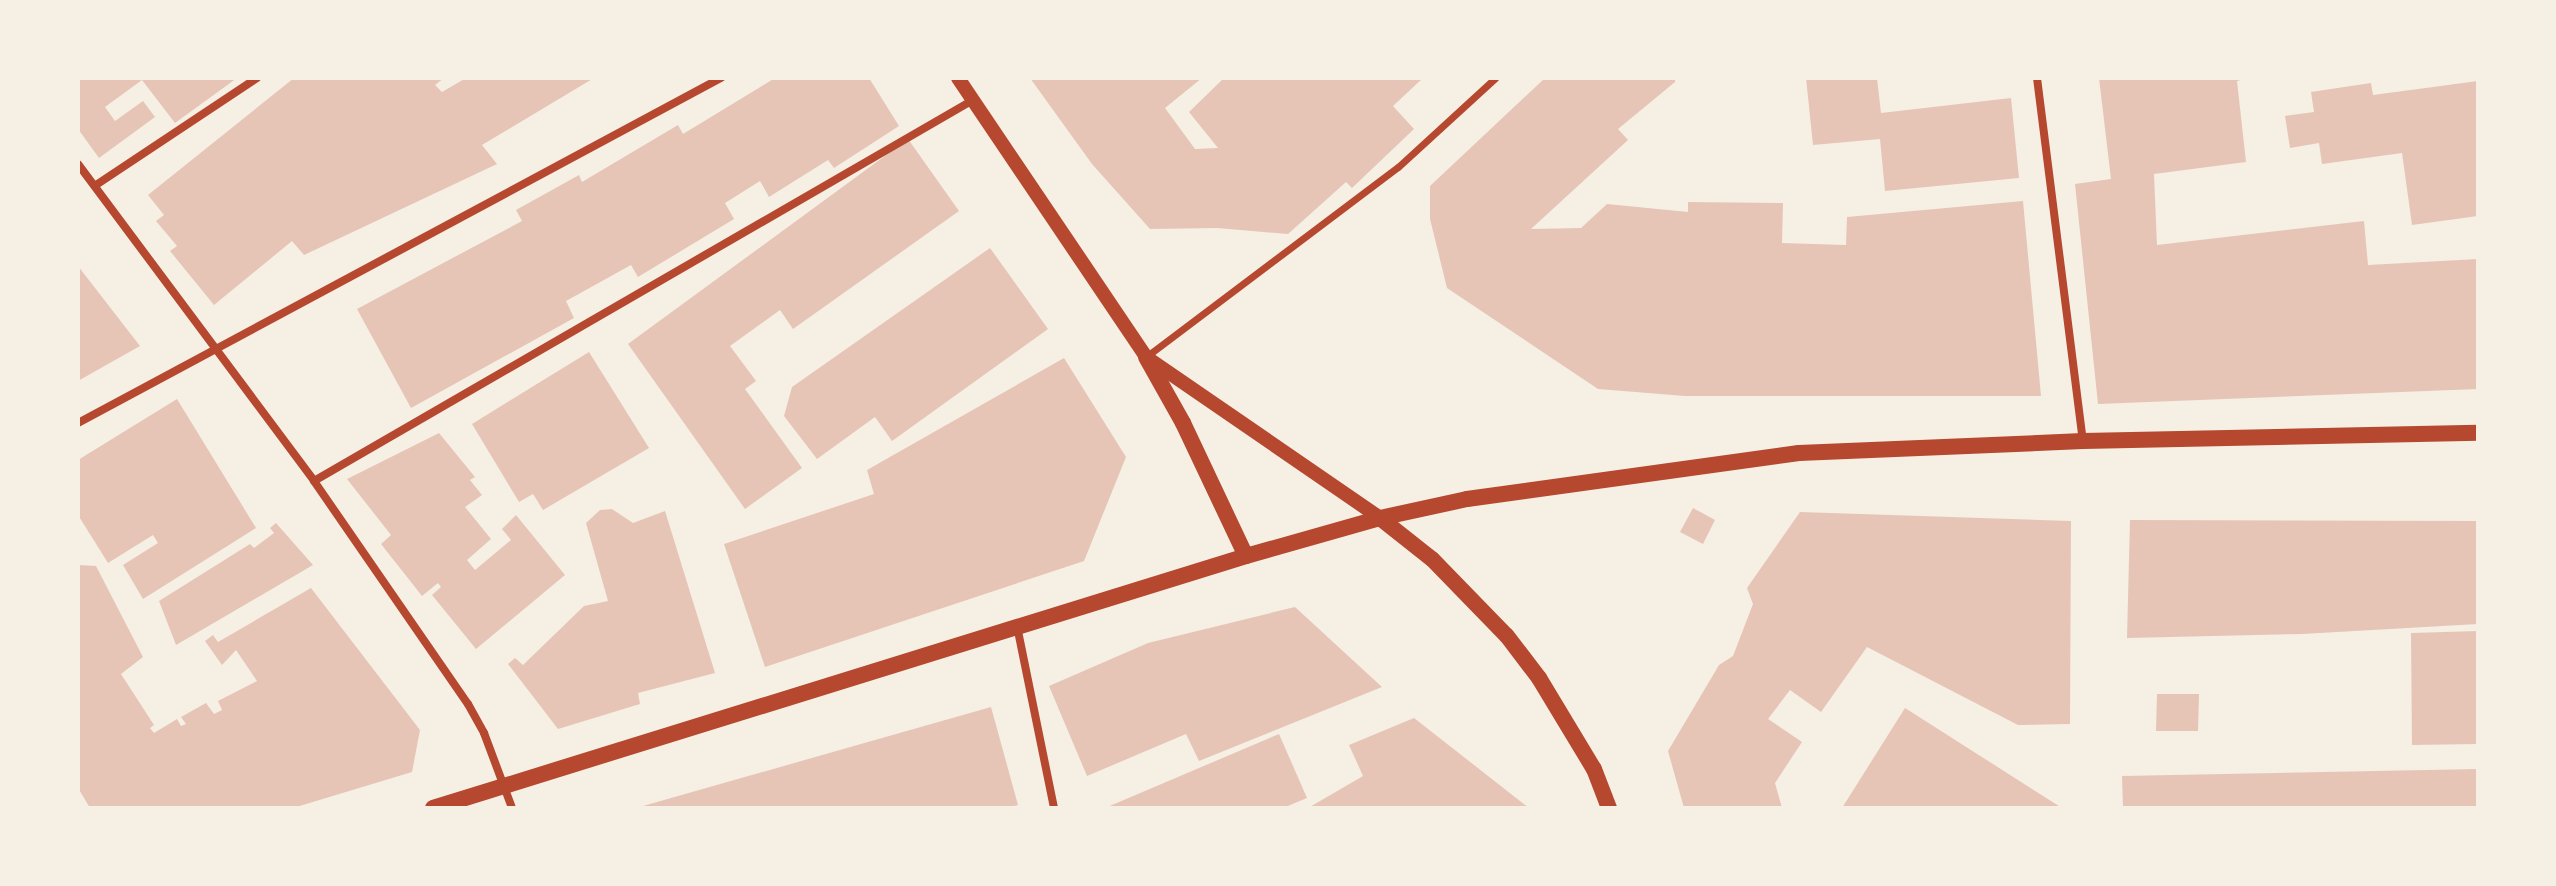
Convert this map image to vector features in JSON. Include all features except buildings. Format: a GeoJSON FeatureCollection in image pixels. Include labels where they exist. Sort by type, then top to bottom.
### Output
{"type":"FeatureCollection","features":[{"type":"Feature","properties":{"kind":"main road"},"geometry":{"type":"LineString","coordinates":[[1146,357],[1183,423],[1246,556]]}},
{"type":"Feature","properties":{"kind":"main road"},"geometry":{"type":"LineString","coordinates":[[433,808],[1246,556],[1380,518],[1467,499],[1799,453],[2083,441],[2478,433]]}},
{"type":"Feature","properties":{"kind":"main road"},"geometry":{"type":"LineString","coordinates":[[1380,518],[1432,559],[1507,636],[1539,678],[1594,769],[1609,808]]}},
{"type":"Feature","properties":{"kind":"street"},"geometry":{"type":"LineString","coordinates":[[96,185],[257,78]]}},
{"type":"Feature","properties":{"kind":"street"},"geometry":{"type":"LineString","coordinates":[[78,423],[721,78]]}},
{"type":"Feature","properties":{"kind":"street"},"geometry":{"type":"LineString","coordinates":[[958,78],[1146,357],[1380,518]]}},
{"type":"Feature","properties":{"kind":"street"},"geometry":{"type":"LineString","coordinates":[[1146,357],[1398,167],[1495,78]]}},
{"type":"Feature","properties":{"kind":"street"},"geometry":{"type":"LineString","coordinates":[[2037,78],[2083,441]]}},
{"type":"Feature","properties":{"kind":"street"},"geometry":{"type":"LineString","coordinates":[[314,481],[973,100]]}},
{"type":"Feature","properties":{"kind":"street"},"geometry":{"type":"LineString","coordinates":[[78,164],[314,481],[468,704],[505,785],[512,808]]}},
{"type":"Feature","properties":{"kind":"street"},"geometry":{"type":"LineString","coordinates":[[1017,626],[1054,808]]}}]}
